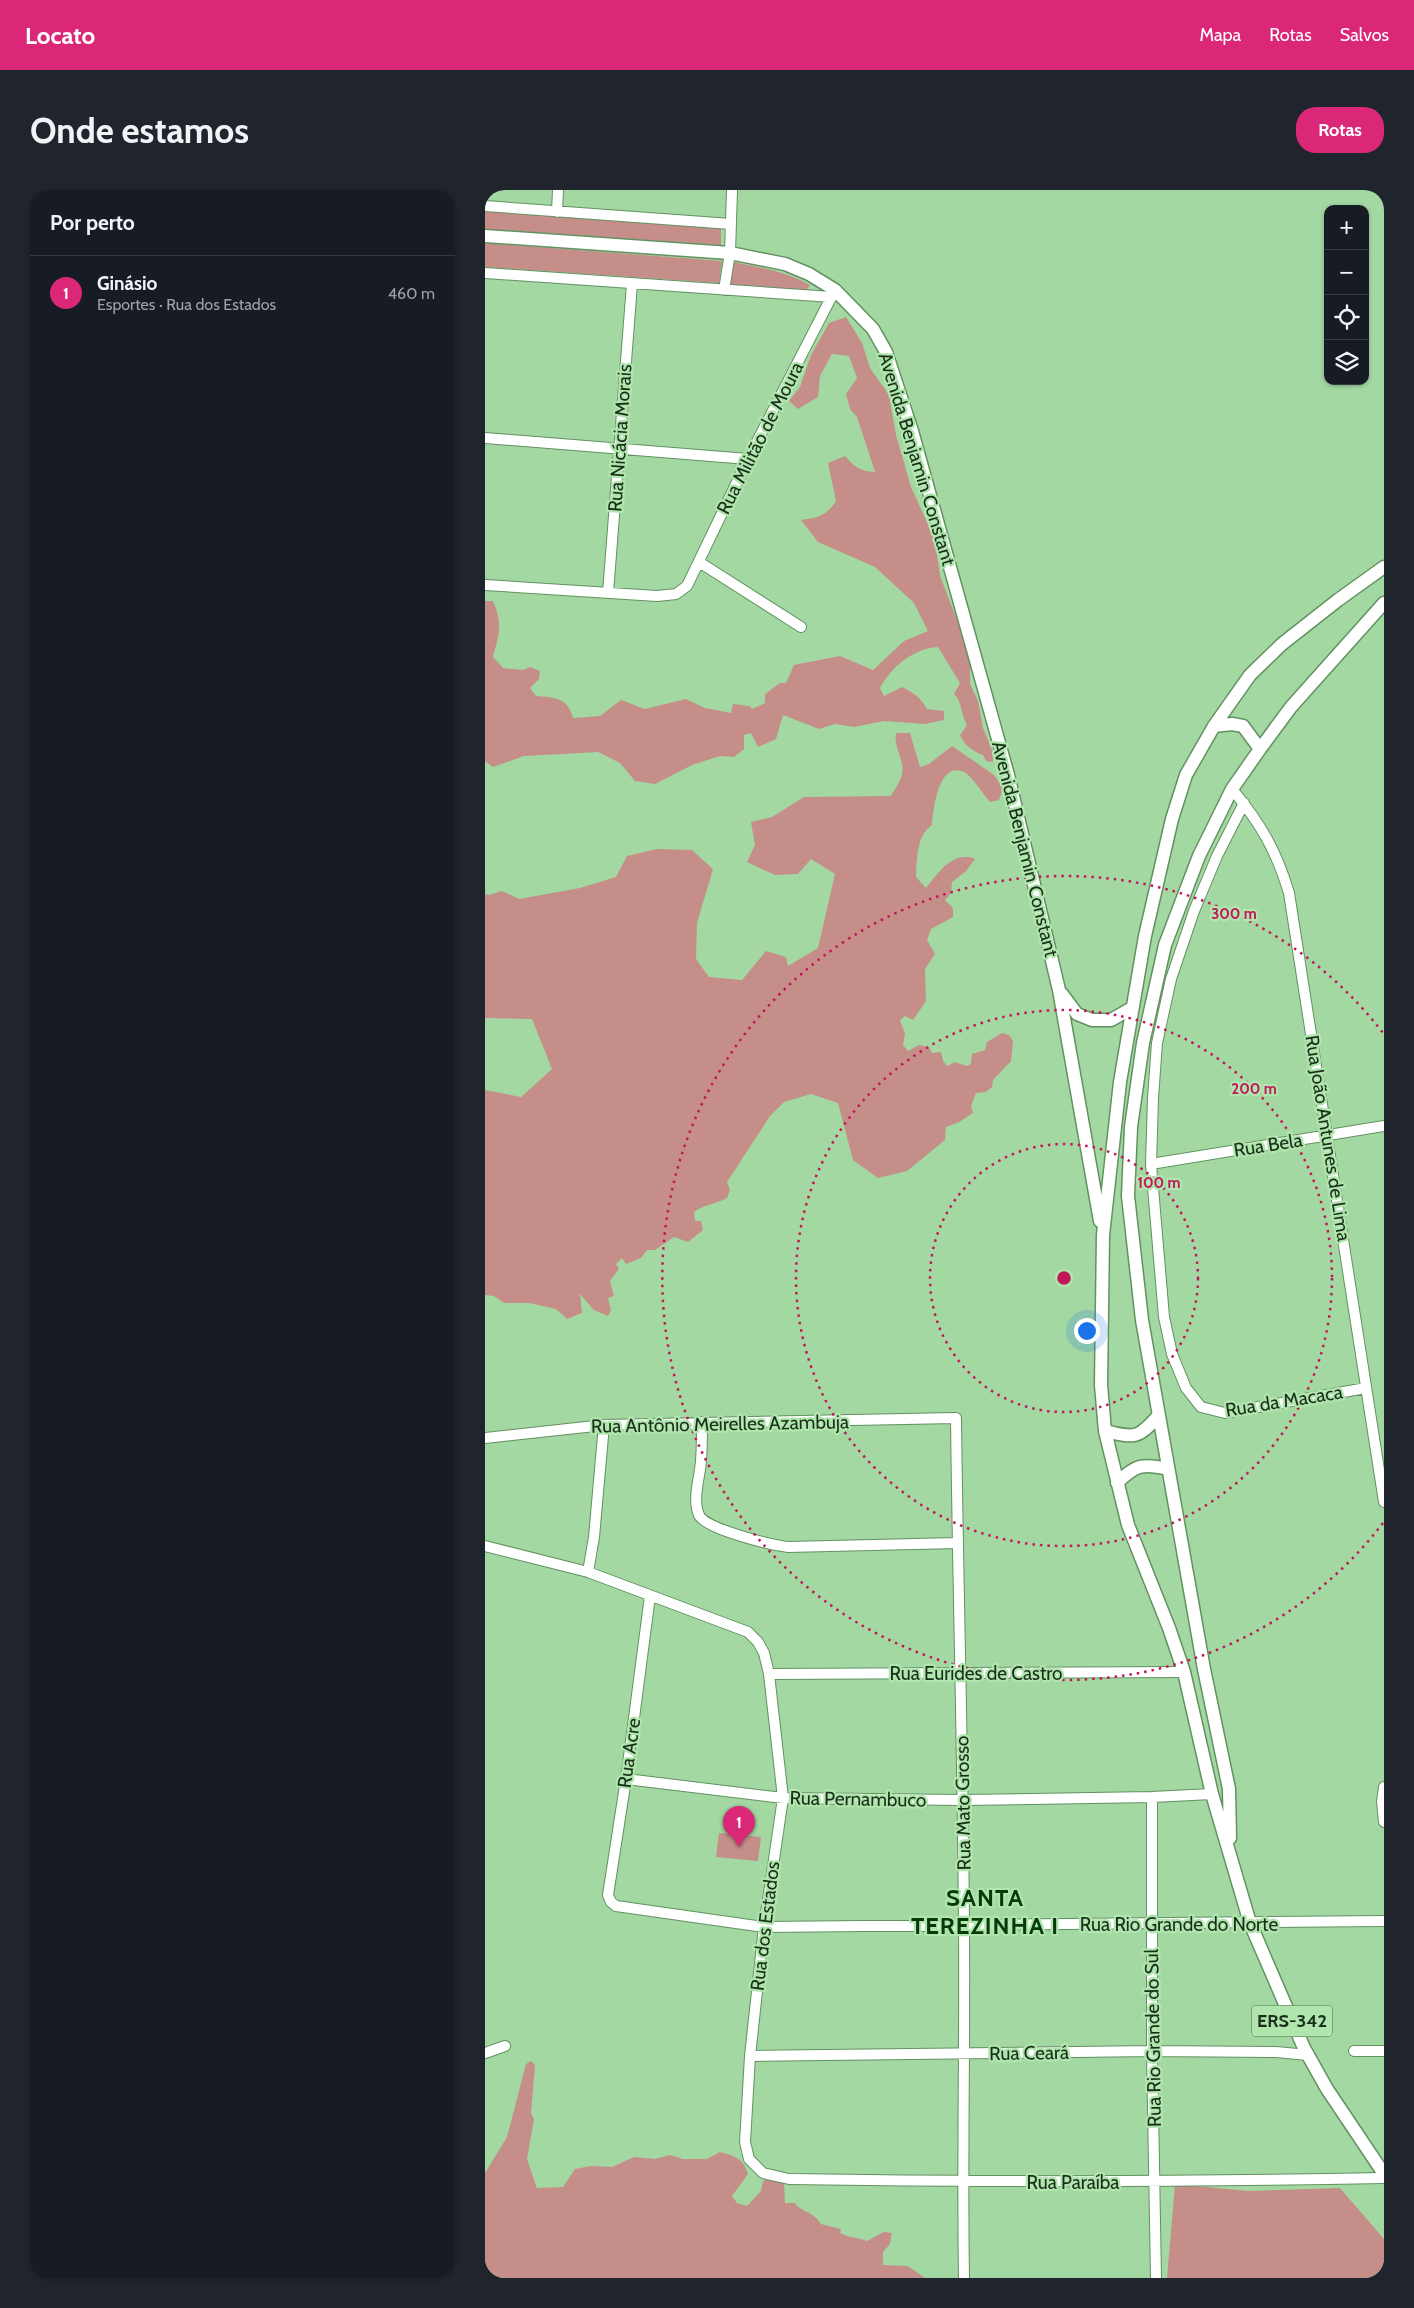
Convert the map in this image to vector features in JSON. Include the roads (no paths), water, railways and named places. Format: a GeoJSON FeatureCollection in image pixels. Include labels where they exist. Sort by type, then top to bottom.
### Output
{"type":"FeatureCollection","features":[{"type":"Feature","properties":{"kind":"main road","name":"Avenida Benjamin Constant"},"geometry":{"type":"LineString","coordinates":[[485,236],[730,253],[785,264],[809,274],[873,329],[886,352],[912,431],[1008,775],[1059,990],[1103,1235]]}},
{"type":"Feature","properties":{"kind":"main road","name":"ERS-342"},"geometry":{"type":"LineString","coordinates":[[1384,568],[1338,600],[1282,644],[1250,675],[1214,726],[1186,775],[1171,818],[1145,936],[1120,1082],[1103,1235],[1101,1385],[1105,1431],[1128,1524],[1169,1628],[1184,1672],[1212,1794],[1250,1923],[1308,2055],[1327,2089],[1384,2174]]}},
{"type":"Feature","properties":{"kind":"main road","name":"ERS-342"},"geometry":{"type":"LineString","coordinates":[[1231,1854],[1229,1789],[1168,1470],[1142,1320],[1128,1196],[1131,1127],[1143,1043],[1165,945],[1199,856],[1233,789],[1260,749],[1291,707],[1384,603]]}},
{"type":"Feature","properties":{"kind":"main road"},"geometry":{"type":"LineString","coordinates":[[1214,726],[1232,724],[1243,726],[1260,749]]}},
{"type":"Feature","properties":{"kind":"main road","name":"Avenida Benjamin Constant"},"geometry":{"type":"LineString","coordinates":[[1059,990],[1077,1014],[1092,1020],[1111,1020],[1132,1008]]}},
{"type":"Feature","properties":{"kind":"main road"},"geometry":{"type":"LineString","coordinates":[[1105,1431],[1131,1436],[1144,1433],[1159,1416]]}},
{"type":"Feature","properties":{"kind":"main road"},"geometry":{"type":"LineString","coordinates":[[1117,1483],[1131,1469],[1149,1464],[1168,1470]]}},
{"type":"Feature","properties":{"kind":"street"},"geometry":{"type":"LineString","coordinates":[[557,212],[558,190]]}},
{"type":"Feature","properties":{"kind":"street"},"geometry":{"type":"LineString","coordinates":[[723,290],[730,253],[732,190]]}},
{"type":"Feature","properties":{"kind":"street"},"geometry":{"type":"LineString","coordinates":[[485,206],[731,224]]}},
{"type":"Feature","properties":{"kind":"street"},"geometry":{"type":"LineString","coordinates":[[485,273],[723,290],[833,294]]}},
{"type":"Feature","properties":{"kind":"street","name":"Rua Nicácia Morais"},"geometry":{"type":"LineString","coordinates":[[608,593],[632,284]]}},
{"type":"Feature","properties":{"kind":"street","name":"Rua Militão de Moura"},"geometry":{"type":"LineString","coordinates":[[608,593],[667,596],[676,594],[687,586],[748,459],[833,294]]}},
{"type":"Feature","properties":{"kind":"street"},"geometry":{"type":"LineString","coordinates":[[485,438],[748,459]]}},
{"type":"Feature","properties":{"kind":"street"},"geometry":{"type":"LineString","coordinates":[[699,562],[801,627]]}},
{"type":"Feature","properties":{"kind":"street"},"geometry":{"type":"LineString","coordinates":[[485,585],[608,593]]}},
{"type":"Feature","properties":{"kind":"street","name":"Rua João Antunes de Lima"},"geometry":{"type":"LineString","coordinates":[[1233,789],[1264,829],[1281,868],[1289,893],[1384,1502]]}},
{"type":"Feature","properties":{"kind":"street"},"geometry":{"type":"LineString","coordinates":[[1151,1164],[1157,1043],[1171,979],[1194,911],[1217,856],[1244,803]]}},
{"type":"Feature","properties":{"kind":"street","name":"Rua Bela"},"geometry":{"type":"LineString","coordinates":[[1151,1164],[1384,1126]]}},
{"type":"Feature","properties":{"kind":"street","name":"Rua da Macaca"},"geometry":{"type":"LineString","coordinates":[[1151,1164],[1164,1317],[1172,1354],[1186,1388],[1201,1408],[1225,1413],[1366,1388]]}},
{"type":"Feature","properties":{"kind":"street","name":"Rua Antônio Meirelles Azambuja"},"geometry":{"type":"LineString","coordinates":[[485,1438],[604,1424],[956,1418]]}},
{"type":"Feature","properties":{"kind":"street","name":"Rua Mato Grosso"},"geometry":{"type":"LineString","coordinates":[[956,1418],[963,1800],[965,2054],[962,2181],[964,2278]]}},
{"type":"Feature","properties":{"kind":"street"},"geometry":{"type":"LineString","coordinates":[[702,1422],[701,1462],[696,1506],[699,1517],[709,1524],[772,1545],[788,1548],[957,1543]]}},
{"type":"Feature","properties":{"kind":"street"},"geometry":{"type":"LineString","coordinates":[[588,1572],[594,1537],[604,1424]]}},
{"type":"Feature","properties":{"kind":"street","name":"Rua dos Estados"},"geometry":{"type":"LineString","coordinates":[[485,1546],[588,1572],[748,1632],[759,1642],[764,1653],[769,1674],[783,1798],[764,1927],[750,2056],[745,2142],[749,2159],[763,2173]]}},
{"type":"Feature","properties":{"kind":"street","name":"Rua Acre"},"geometry":{"type":"LineString","coordinates":[[616,1906],[611,1902],[608,1895],[626,1779],[650,1596]]}},
{"type":"Feature","properties":{"kind":"street","name":"Rua Eurides de Castro"},"geometry":{"type":"LineString","coordinates":[[769,1674],[1184,1672]]}},
{"type":"Feature","properties":{"kind":"street","name":"Rua Pernambuco"},"geometry":{"type":"LineString","coordinates":[[626,1779],[783,1798],[963,1800],[1152,1797],[1212,1794]]}},
{"type":"Feature","properties":{"kind":"street"},"geometry":{"type":"LineString","coordinates":[[1384,1787],[1382,1802],[1384,1822]]}},
{"type":"Feature","properties":{"kind":"street","name":"Rua Rio Grande do Sul"},"geometry":{"type":"LineString","coordinates":[[1152,1797],[1152,2052],[1156,2278]]}},
{"type":"Feature","properties":{"kind":"street","name":"Rua Rio Grande do Norte"},"geometry":{"type":"LineString","coordinates":[[616,1906],[764,1927],[1384,1921]]}},
{"type":"Feature","properties":{"kind":"street"},"geometry":{"type":"LineString","coordinates":[[485,2053],[505,2046]]}},
{"type":"Feature","properties":{"kind":"street"},"geometry":{"type":"LineString","coordinates":[[1354,2051],[1384,2051]]}},
{"type":"Feature","properties":{"kind":"street","name":"Rua Ceará"},"geometry":{"type":"LineString","coordinates":[[750,2056],[1152,2052],[1276,2052],[1308,2055]]}},
{"type":"Feature","properties":{"kind":"street","name":"Rua Paraíba"},"geometry":{"type":"LineString","coordinates":[[763,2173],[789,2178],[962,2181],[1155,2182],[1384,2178]]}},
{"type":"Feature","properties":{"kind":"place","name":"Ginásio"},"geometry":{"type":"Point","coordinates":[739,1847]}},
{"type":"Feature","properties":{"kind":"district","name":"SANTA TEREZINHA I"},"geometry":{"type":"Point","coordinates":[985,1911]}}]}
